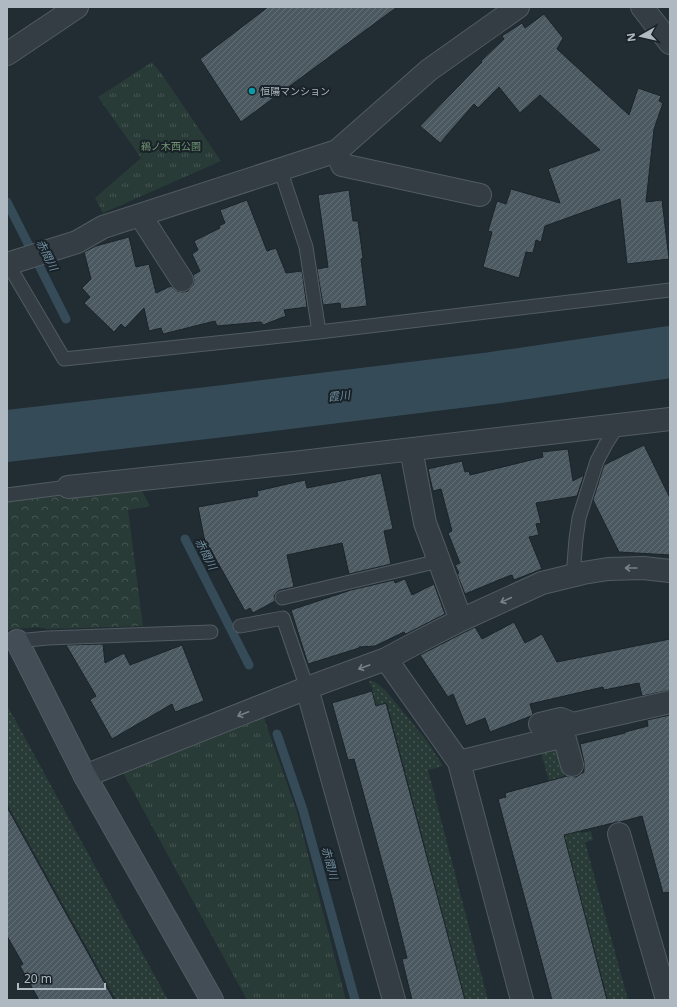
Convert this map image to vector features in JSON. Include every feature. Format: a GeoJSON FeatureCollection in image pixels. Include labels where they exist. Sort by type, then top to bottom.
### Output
{"type":"FeatureCollection","features":[{"type":"Feature","properties":{"kind":"street"},"geometry":{"type":"LineString","coordinates":[[7,54],[77,7]]}},
{"type":"Feature","properties":{"kind":"street"},"geometry":{"type":"LineString","coordinates":[[7,263],[77,242],[103,228],[337,151],[428,70],[518,7]]}},
{"type":"Feature","properties":{"kind":"street"},"geometry":{"type":"LineString","coordinates":[[642,7],[670,43]]}},
{"type":"Feature","properties":{"kind":"street"},"geometry":{"type":"LineString","coordinates":[[337,151],[342,165],[480,195]]}},
{"type":"Feature","properties":{"kind":"street"},"geometry":{"type":"LineString","coordinates":[[140,216],[182,280]]}},
{"type":"Feature","properties":{"kind":"street"},"geometry":{"type":"LineString","coordinates":[[68,487],[670,419]]}},
{"type":"Feature","properties":{"kind":"street"},"geometry":{"type":"LineString","coordinates":[[411,449],[425,523],[461,620]]}},
{"type":"Feature","properties":{"kind":"street"},"geometry":{"type":"LineString","coordinates":[[85,776],[308,688],[386,659],[461,620],[542,583],[608,568],[643,568],[670,571]]}},
{"type":"Feature","properties":{"kind":"street"},"geometry":{"type":"LineString","coordinates":[[12,642],[85,776],[212,1000]]}},
{"type":"Feature","properties":{"kind":"street"},"geometry":{"type":"LineString","coordinates":[[386,659],[459,762],[522,1000]]}},
{"type":"Feature","properties":{"kind":"street"},"geometry":{"type":"LineString","coordinates":[[308,688],[394,1000]]}},
{"type":"Feature","properties":{"kind":"street"},"geometry":{"type":"LineString","coordinates":[[540,724],[561,719],[573,724],[670,702]]}},
{"type":"Feature","properties":{"kind":"street"},"geometry":{"type":"LineString","coordinates":[[459,762],[564,736],[572,765]]}},
{"type":"Feature","properties":{"kind":"street"},"geometry":{"type":"LineString","coordinates":[[619,834],[667,1000]]}},
{"type":"Feature","properties":{"kind":"lane"},"geometry":{"type":"LineString","coordinates":[[280,169],[306,247],[319,332]]}},
{"type":"Feature","properties":{"kind":"lane"},"geometry":{"type":"LineString","coordinates":[[7,263],[64,359],[319,332],[670,290]]}},
{"type":"Feature","properties":{"kind":"lane"},"geometry":{"type":"LineString","coordinates":[[573,576],[579,518],[597,461],[618,424]]}},
{"type":"Feature","properties":{"kind":"lane"},"geometry":{"type":"LineString","coordinates":[[7,494],[68,487]]}},
{"type":"Feature","properties":{"kind":"lane"},"geometry":{"type":"LineString","coordinates":[[282,598],[439,561]]}},
{"type":"Feature","properties":{"kind":"lane"},"geometry":{"type":"LineString","coordinates":[[240,626],[284,618],[308,688]]}},
{"type":"Feature","properties":{"kind":"lane"},"geometry":{"type":"LineString","coordinates":[[12,642],[48,638],[211,632]]}},
{"type":"Feature","properties":{"kind":"green space","name":"鵜ノ木西公園"},"geometry":{"type":"Polygon","coordinates":[[[152,62],[221,161],[103,213],[95,198],[141,158],[98,97],[152,62]]]}},
{"type":"Feature","properties":{"kind":"green space"},"geometry":{"type":"Polygon","coordinates":[[[139,486],[150,506],[128,510],[143,626],[48,629],[37,627],[7,630],[7,501],[139,486]]]}},
{"type":"Feature","properties":{"kind":"green space"},"geometry":{"type":"Polygon","coordinates":[[[369,681],[373,681],[386,691],[427,741],[443,766],[428,770],[488,1000],[465,1000],[387,703],[359,710],[355,696],[373,690],[369,681]]]}},
{"type":"Feature","properties":{"kind":"green space"},"geometry":{"type":"Polygon","coordinates":[[[7,705],[168,1000],[116,1000],[7,804],[7,705]]]}},
{"type":"Feature","properties":{"kind":"green space"},"geometry":{"type":"Polygon","coordinates":[[[264,718],[297,812],[346,1000],[247,1000],[123,773],[264,718]]]}},
{"type":"Feature","properties":{"kind":"green space"},"geometry":{"type":"Polygon","coordinates":[[[557,748],[581,833],[591,831],[593,840],[585,842],[628,1000],[608,1000],[541,752],[557,748]]]}},
{"type":"Feature","properties":{"kind":"building","name":"恒陽マンション"},"geometry":{"type":"Polygon","coordinates":[[[268,7],[397,7],[241,122],[200,59],[268,7]]]}},
{"type":"Feature","properties":{"kind":"building"},"geometry":{"type":"Polygon","coordinates":[[[544,14],[563,38],[557,49],[629,115],[638,88],[661,96],[659,101],[663,103],[654,129],[646,202],[662,200],[669,259],[627,264],[620,199],[545,226],[541,242],[536,240],[533,253],[526,252],[519,278],[483,267],[492,232],[488,231],[497,201],[506,204],[511,189],[560,203],[548,169],[600,150],[540,95],[520,113],[499,87],[478,108],[474,104],[440,143],[420,126],[482,62],[481,61],[504,39],[502,36],[522,23],[525,28],[544,14]]]}},
{"type":"Feature","properties":{"kind":"building"},"geometry":{"type":"Polygon","coordinates":[[[349,190],[353,221],[358,221],[367,306],[341,309],[340,303],[323,305],[317,269],[328,267],[318,195],[349,190]]]}},
{"type":"Feature","properties":{"kind":"building"},"geometry":{"type":"Polygon","coordinates":[[[247,200],[267,251],[276,248],[286,273],[302,271],[307,307],[284,310],[286,316],[263,325],[261,322],[217,326],[215,321],[163,334],[161,328],[149,331],[144,308],[125,328],[121,324],[114,332],[84,303],[90,297],[82,288],[91,279],[84,252],[96,246],[129,237],[136,267],[149,264],[156,293],[171,286],[177,291],[188,291],[193,285],[193,275],[200,271],[192,254],[198,250],[194,241],[220,228],[219,226],[225,223],[220,210],[247,200]]]}},
{"type":"Feature","properties":{"kind":"building"},"geometry":{"type":"Polygon","coordinates":[[[644,445],[670,498],[670,555],[619,552],[593,500],[604,465],[644,445]]]}},
{"type":"Feature","properties":{"kind":"building"},"geometry":{"type":"Polygon","coordinates":[[[568,449],[573,481],[584,475],[577,496],[536,503],[541,523],[536,524],[539,535],[529,537],[542,569],[514,580],[512,575],[465,594],[457,574],[459,573],[455,565],[460,563],[448,533],[452,531],[441,489],[433,491],[428,469],[462,461],[465,472],[469,471],[470,475],[543,457],[542,452],[568,449]]]}},
{"type":"Feature","properties":{"kind":"building"},"geometry":{"type":"Polygon","coordinates":[[[381,473],[393,529],[384,531],[391,564],[349,574],[342,543],[287,555],[294,587],[280,590],[274,596],[275,601],[253,613],[250,608],[245,611],[209,547],[206,547],[198,507],[258,496],[257,491],[305,480],[307,488],[381,473]]]}},
{"type":"Feature","properties":{"kind":"building"},"geometry":{"type":"Polygon","coordinates":[[[405,579],[412,595],[434,584],[445,614],[406,634],[404,632],[375,646],[359,647],[308,664],[291,610],[351,590],[394,580],[395,583],[405,579]]]}},
{"type":"Feature","properties":{"kind":"building"},"geometry":{"type":"Polygon","coordinates":[[[514,622],[525,643],[542,634],[557,662],[670,639],[670,690],[642,696],[639,683],[604,690],[603,687],[530,704],[533,714],[531,716],[490,732],[485,718],[466,726],[453,694],[448,697],[420,655],[475,627],[482,639],[514,622]]]}},
{"type":"Feature","properties":{"kind":"building"},"geometry":{"type":"Polygon","coordinates":[[[103,644],[105,663],[124,653],[130,665],[182,645],[204,701],[175,712],[172,704],[112,739],[90,700],[96,696],[66,645],[103,644]]]}},
{"type":"Feature","properties":{"kind":"building"},"geometry":{"type":"Polygon","coordinates":[[[372,691],[376,706],[386,703],[465,1000],[412,1000],[402,959],[407,958],[392,898],[354,759],[348,760],[332,703],[372,691]]]}},
{"type":"Feature","properties":{"kind":"building"},"geometry":{"type":"Polygon","coordinates":[[[670,715],[670,892],[663,893],[642,816],[564,835],[607,1000],[552,1000],[498,799],[506,797],[505,793],[567,776],[576,777],[584,772],[584,762],[580,744],[648,726],[647,720],[670,715]]]}},
{"type":"Feature","properties":{"kind":"building"},"geometry":{"type":"Polygon","coordinates":[[[7,807],[114,1000],[39,1000],[20,966],[23,964],[7,936],[7,807]]]}},
{"type":"Feature","properties":{"kind":"waterway","name":"赤間川"},"geometry":{"type":"LineString","coordinates":[[7,202],[66,319]]}},
{"type":"Feature","properties":{"kind":"waterway","name":"霞川"},"geometry":{"type":"LineString","coordinates":[[7,436],[492,378],[670,352]]}},
{"type":"Feature","properties":{"kind":"waterway","name":"赤間川"},"geometry":{"type":"LineString","coordinates":[[185,539],[249,665]]}},
{"type":"Feature","properties":{"kind":"waterway","name":"赤間川"},"geometry":{"type":"LineString","coordinates":[[277,734],[303,810],[355,1000]]}},
{"type":"Feature","properties":{"kind":"place","name":"恒陽マンション"},"geometry":{"type":"Point","coordinates":[252,91]}}]}
